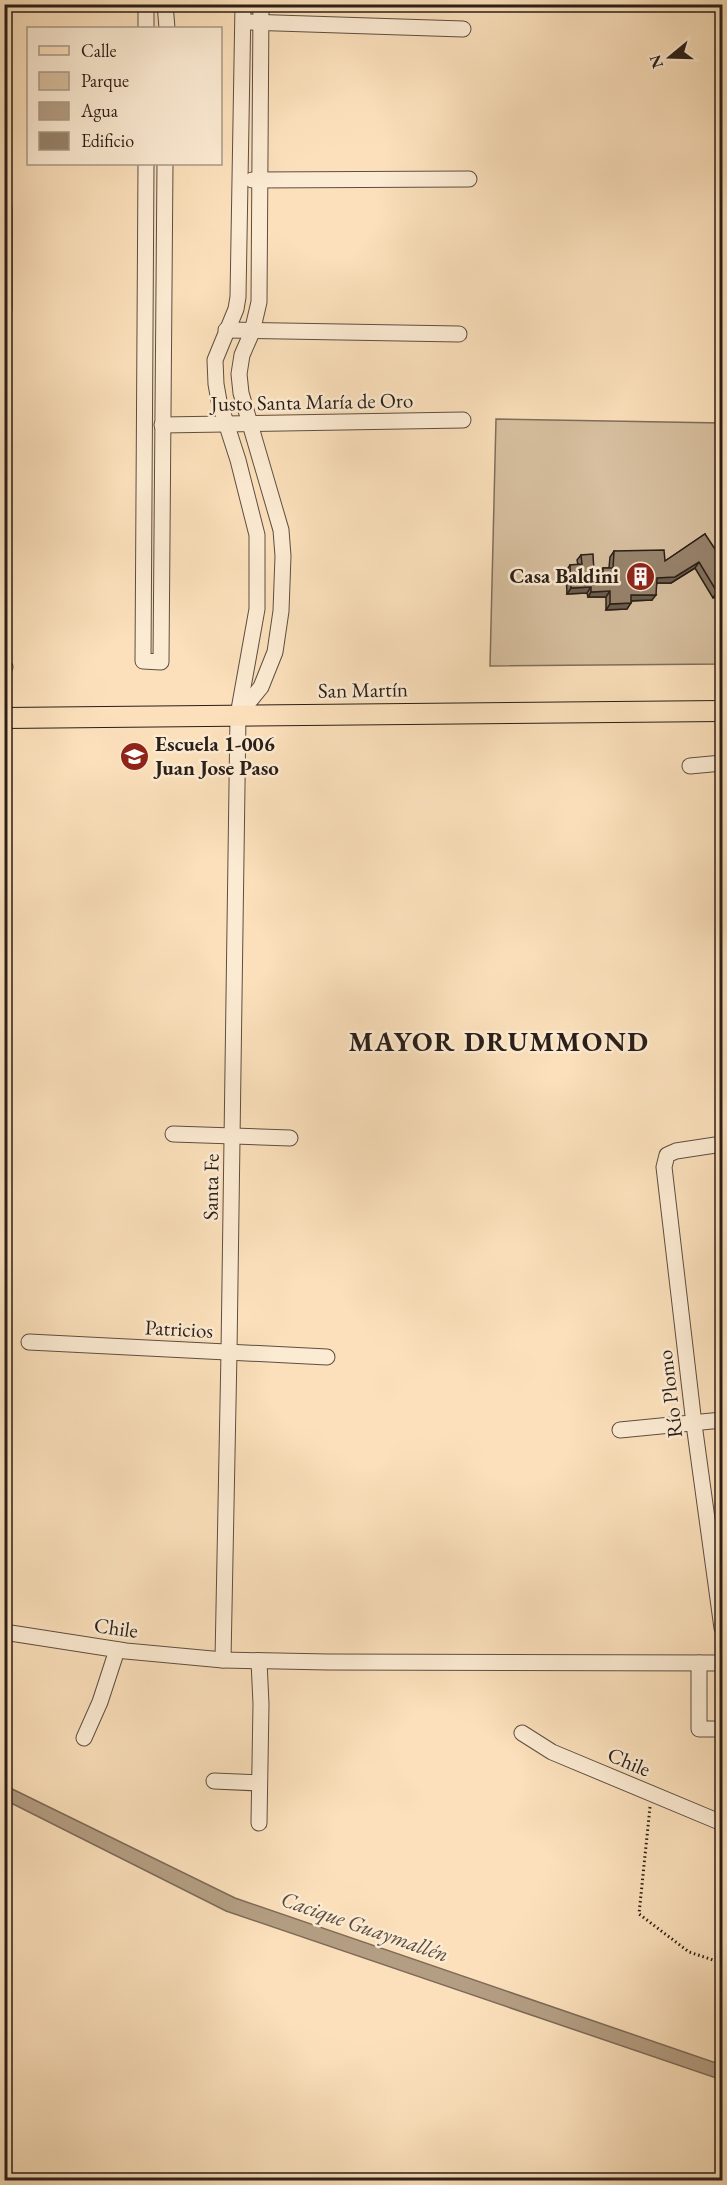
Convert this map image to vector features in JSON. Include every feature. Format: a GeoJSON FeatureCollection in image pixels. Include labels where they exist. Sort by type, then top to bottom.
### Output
{"type":"FeatureCollection","features":[{"type":"Feature","properties":{"kind":"main road","name":"San Martín"},"geometry":{"type":"LineString","coordinates":[[4,718],[723,711]]}},
{"type":"Feature","properties":{"kind":"street"},"geometry":{"type":"LineString","coordinates":[[146,4],[146,27]]}},
{"type":"Feature","properties":{"kind":"street"},"geometry":{"type":"LineString","coordinates":[[165,4],[166,27]]}},
{"type":"Feature","properties":{"kind":"street","name":"Santa Fe"},"geometry":{"type":"LineString","coordinates":[[223,1660],[230,1352],[238,715],[257,609],[257,535],[216,384],[215,360],[236,309],[238,297],[243,4]]}},
{"type":"Feature","properties":{"kind":"street"},"geometry":{"type":"LineString","coordinates":[[238,715],[261,687],[275,652],[283,575],[281,530],[240,393],[239,374],[242,355],[252,332],[259,302],[261,4]]}},
{"type":"Feature","properties":{"kind":"street"},"geometry":{"type":"LineString","coordinates":[[242,22],[463,29]]}},
{"type":"Feature","properties":{"kind":"street"},"geometry":{"type":"LineString","coordinates":[[146,165],[143,661],[161,662],[165,165]]}},
{"type":"Feature","properties":{"kind":"street"},"geometry":{"type":"LineString","coordinates":[[240,180],[469,179]]}},
{"type":"Feature","properties":{"kind":"street"},"geometry":{"type":"LineString","coordinates":[[4,309],[5,208]]}},
{"type":"Feature","properties":{"kind":"street"},"geometry":{"type":"LineString","coordinates":[[226,330],[459,334]]}},
{"type":"Feature","properties":{"kind":"street","name":"Justo Santa María de Oro"},"geometry":{"type":"LineString","coordinates":[[162,425],[463,420]]}},
{"type":"Feature","properties":{"kind":"street"},"geometry":{"type":"LineString","coordinates":[[257,535],[281,530]]}},
{"type":"Feature","properties":{"kind":"street"},"geometry":{"type":"LineString","coordinates":[[250,649],[275,652]]}},
{"type":"Feature","properties":{"kind":"street"},"geometry":{"type":"LineString","coordinates":[[690,766],[723,763]]}},
{"type":"Feature","properties":{"kind":"street"},"geometry":{"type":"LineString","coordinates":[[172,1134],[291,1138]]}},
{"type":"Feature","properties":{"kind":"street","name":"Río Plomo"},"geometry":{"type":"LineString","coordinates":[[723,1144],[676,1151],[667,1155],[664,1167],[694,1424],[723,1628]]}},
{"type":"Feature","properties":{"kind":"street","name":"Patricios"},"geometry":{"type":"LineString","coordinates":[[28,1342],[327,1357]]}},
{"type":"Feature","properties":{"kind":"street"},"geometry":{"type":"LineString","coordinates":[[620,1430],[723,1420]]}},
{"type":"Feature","properties":{"kind":"street","name":"Chile"},"geometry":{"type":"LineString","coordinates":[[4,1632],[117,1650],[223,1660],[723,1663]]}},
{"type":"Feature","properties":{"kind":"street"},"geometry":{"type":"LineString","coordinates":[[84,1738],[100,1702],[117,1650]]}},
{"type":"Feature","properties":{"kind":"street"},"geometry":{"type":"LineString","coordinates":[[259,1661],[261,1704],[259,1823]]}},
{"type":"Feature","properties":{"kind":"street"},"geometry":{"type":"LineString","coordinates":[[699,1663],[699,1729],[723,1729]]}},
{"type":"Feature","properties":{"kind":"street","name":"Chile"},"geometry":{"type":"LineString","coordinates":[[522,1733],[552,1752],[723,1823]]}},
{"type":"Feature","properties":{"kind":"street"},"geometry":{"type":"LineString","coordinates":[[214,1781],[259,1783]]}},
{"type":"Feature","properties":{"kind":"path"},"geometry":{"type":"LineString","coordinates":[[651,1795],[639,1914],[689,1952],[723,1963]]}},
{"type":"Feature","properties":{"kind":"green space"},"geometry":{"type":"Polygon","coordinates":[[[496,419],[722,423],[722,664],[490,666],[496,419]]]}},
{"type":"Feature","properties":{"kind":"water"},"geometry":{"type":"Polygon","coordinates":[[[4,1785],[235,1898],[722,2065],[722,2080],[226,1911],[5,1800],[4,1785]]]}},
{"type":"Feature","properties":{"kind":"building","name":"Casa Baldini"},"geometry":{"type":"Polygon","coordinates":[[[705,534],[723,561],[723,589],[717,592],[699,562],[675,577],[657,578],[656,595],[631,595],[631,603],[610,604],[610,591],[591,592],[591,587],[571,588],[570,565],[582,564],[581,555],[593,554],[594,573],[603,573],[603,568],[613,568],[614,551],[664,550],[665,561],[705,534]]]}},
{"type":"Feature","properties":{"kind":"place","name":"Casa Baldini"},"geometry":{"type":"Point","coordinates":[640,576]}},
{"type":"Feature","properties":{"kind":"place","name":"Escuela 1-006 Juan Jose Paso"},"geometry":{"type":"Point","coordinates":[134,756]}},
{"type":"Feature","properties":{"kind":"district","name":"MAYOR DRUMMOND"},"geometry":{"type":"Point","coordinates":[499,1042]}},
{"type":"Feature","properties":{"kind":"water label","name":"Cacique Guaymallén"},"geometry":{"type":"Point","coordinates":[365,1926]}}]}
